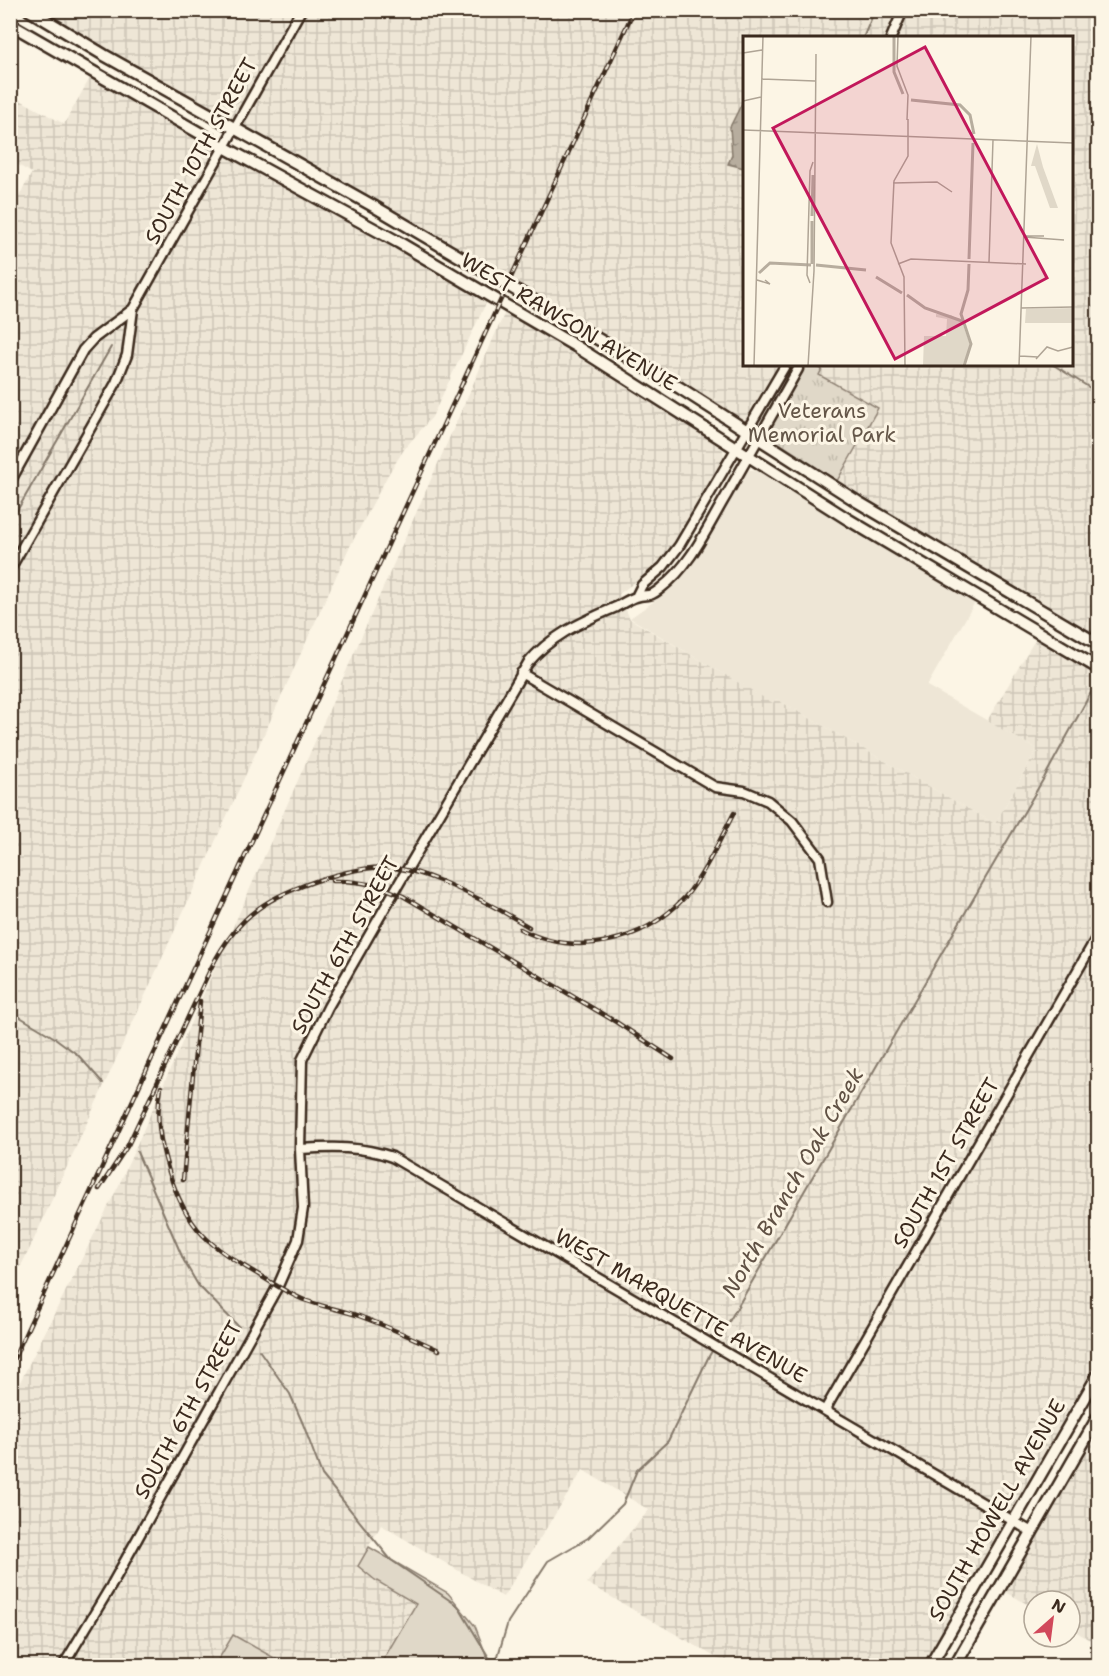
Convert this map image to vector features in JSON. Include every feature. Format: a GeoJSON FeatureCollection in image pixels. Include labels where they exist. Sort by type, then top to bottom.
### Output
{"type":"FeatureCollection","features":[{"type":"Feature","properties":{"kind":"main road","name":"WEST RAWSON AVENUE"},"geometry":{"type":"LineString","coordinates":[[32,12],[469,261],[642,365],[858,502],[1098,644]]}},
{"type":"Feature","properties":{"kind":"main road"},"geometry":{"type":"LineString","coordinates":[[28,35],[32,12]]}},
{"type":"Feature","properties":{"kind":"main road","name":"WEST RAWSON AVENUE"},"geometry":{"type":"LineString","coordinates":[[10,24],[224,147],[506,304],[867,531],[1098,668]]}},
{"type":"Feature","properties":{"kind":"main road"},"geometry":{"type":"LineString","coordinates":[[93,73],[104,55]]}},
{"type":"Feature","properties":{"kind":"main road"},"geometry":{"type":"LineString","coordinates":[[1003,611],[1014,594]]}},
{"type":"Feature","properties":{"kind":"main road","name":"SOUTH HOWELL AVENUE"},"geometry":{"type":"LineString","coordinates":[[930,1665],[1098,1375]]}},
{"type":"Feature","properties":{"kind":"main road","name":"SOUTH HOWELL AVENUE"},"geometry":{"type":"LineString","coordinates":[[955,1665],[1098,1417]]}},
{"type":"Feature","properties":{"kind":"street","name":"SOUTH 10TH STREET"},"geometry":{"type":"LineString","coordinates":[[10,569],[116,383],[127,355],[133,309],[301,10]]}},
{"type":"Feature","properties":{"kind":"street"},"geometry":{"type":"LineString","coordinates":[[892,36],[903,10]]}},
{"type":"Feature","properties":{"kind":"street","name":"SOUTH 10TH STREET"},"geometry":{"type":"LineString","coordinates":[[10,482],[83,350],[93,339],[133,309]]}},
{"type":"Feature","properties":{"kind":"street","name":"SOUTH 6TH STREET"},"geometry":{"type":"LineString","coordinates":[[636,597],[642,585],[663,567],[679,546],[785,366]]}},
{"type":"Feature","properties":{"kind":"street","name":"SOUTH 6TH STREET"},"geometry":{"type":"LineString","coordinates":[[63,1665],[111,1586],[278,1286],[298,1240],[303,1208],[300,1149],[302,1060],[328,1007],[521,673],[536,653],[555,637],[636,597],[651,596],[683,566],[701,539],[798,366]]}},
{"type":"Feature","properties":{"kind":"street"},"geometry":{"type":"LineString","coordinates":[[521,673],[715,787],[744,791],[768,801],[792,821],[820,858],[827,902]]}},
{"type":"Feature","properties":{"kind":"street","name":"SOUTH 1ST STREET"},"geometry":{"type":"LineString","coordinates":[[825,1410],[1098,935]]}},
{"type":"Feature","properties":{"kind":"street","name":"WEST MARQUETTE AVENUE"},"geometry":{"type":"LineString","coordinates":[[300,1149],[351,1148],[374,1151],[392,1157],[1032,1532]]}},
{"type":"Feature","properties":{"kind":"shaded area"},"geometry":{"type":"Polygon","coordinates":[[[51,10],[1098,11],[1098,636],[837,481],[770,437],[499,272],[49,15],[51,10]]]}},
{"type":"Feature","properties":{"kind":"shaded area"},"geometry":{"type":"Polygon","coordinates":[[[90,78],[487,301],[432,417],[405,448],[389,473],[348,550],[11,1285],[10,212],[32,173],[11,161],[11,95],[64,124],[90,78]]]}},
{"type":"Feature","properties":{"kind":"shaded area"},"geometry":{"type":"Polygon","coordinates":[[[505,312],[703,435],[723,450],[723,463],[676,542],[655,567],[619,594],[630,619],[773,703],[776,699],[995,824],[1037,749],[987,721],[1036,638],[1098,675],[1098,1359],[922,1665],[729,1665],[587,1583],[649,1510],[583,1470],[503,1597],[381,1525],[358,1566],[375,1580],[417,1604],[380,1665],[287,1665],[233,1635],[215,1665],[11,1665],[10,1402],[119,1185],[505,312]]]}},
{"type":"Feature","properties":{"kind":"shaded area"},"geometry":{"type":"Polygon","coordinates":[[[749,470],[756,470],[847,527],[975,602],[927,686],[1037,749],[995,824],[776,699],[773,704],[630,618],[656,600],[688,567],[700,551],[743,476],[749,470]]]}},
{"type":"Feature","properties":{"kind":"shaded area"},"geometry":{"type":"Polygon","coordinates":[[[1098,1430],[1098,1645],[1082,1635],[1082,1589],[1022,1589],[1022,1601],[1006,1592],[1098,1430]]]}},
{"type":"Feature","properties":{"kind":"green space","name":"Veterans Memorial Park"},"geometry":{"type":"Polygon","coordinates":[[[805,366],[822,369],[819,375],[878,408],[837,481],[770,437],[769,430],[805,366]]]}},
{"type":"Feature","properties":{"kind":"green space"},"geometry":{"type":"Polygon","coordinates":[[[369,1547],[448,1593],[475,1626],[490,1665],[380,1665],[416,1604],[375,1580],[358,1566],[369,1547]]]}},
{"type":"Feature","properties":{"kind":"green space"},"geometry":{"type":"Polygon","coordinates":[[[233,1635],[287,1665],[215,1665],[233,1635]]]}},
{"type":"Feature","properties":{"kind":"water"},"geometry":{"type":"Polygon","coordinates":[[[743,101],[743,168],[728,164],[732,155],[730,127],[743,101]]]}},
{"type":"Feature","properties":{"kind":"waterway","name":"North Branch Oak Creek"},"geometry":{"type":"LineString","coordinates":[[864,36],[875,10]]}},
{"type":"Feature","properties":{"kind":"waterway","name":"North Branch Oak Creek"},"geometry":{"type":"LineString","coordinates":[[10,523],[111,347]]}},
{"type":"Feature","properties":{"kind":"waterway","name":"North Branch Oak Creek"},"geometry":{"type":"LineString","coordinates":[[1055,366],[1098,393]]}},
{"type":"Feature","properties":{"kind":"waterway","name":"North Branch Oak Creek"},"geometry":{"type":"LineString","coordinates":[[495,1666],[508,1622],[548,1561],[588,1538],[623,1504],[637,1470],[668,1441],[708,1358],[1044,778],[1094,687]]}},
{"type":"Feature","properties":{"kind":"waterway","name":"North Branch Oak Creek"},"geometry":{"type":"LineString","coordinates":[[10,1011],[78,1055],[103,1083]]}},
{"type":"Feature","properties":{"kind":"waterway","name":"North Branch Oak Creek"},"geometry":{"type":"LineString","coordinates":[[137,1152],[184,1261],[198,1285],[239,1327]]}},
{"type":"Feature","properties":{"kind":"waterway","name":"North Branch Oak Creek"},"geometry":{"type":"LineString","coordinates":[[259,1350],[290,1394],[322,1475],[391,1560],[458,1606],[494,1666]]}},
{"type":"Feature","properties":{"kind":"railway"},"geometry":{"type":"LineString","coordinates":[[10,1367],[634,10]]}},
{"type":"Feature","properties":{"kind":"railway"},"geometry":{"type":"LineString","coordinates":[[520,929],[541,938],[564,943],[586,944],[629,935],[649,925],[668,913],[692,888],[734,813]]}},
{"type":"Feature","properties":{"kind":"railway"},"geometry":{"type":"LineString","coordinates":[[99,1189],[128,1145],[222,949],[245,920],[272,900],[325,878],[365,869],[396,868],[416,872],[445,883],[488,903],[529,927]]}},
{"type":"Feature","properties":{"kind":"railway"},"geometry":{"type":"LineString","coordinates":[[332,881],[368,884],[403,896],[616,1022],[673,1059]]}},
{"type":"Feature","properties":{"kind":"railway"},"geometry":{"type":"LineString","coordinates":[[183,1180],[200,1001]]}},
{"type":"Feature","properties":{"kind":"railway"},"geometry":{"type":"LineString","coordinates":[[161,1087],[158,1109],[159,1130],[169,1172],[176,1192],[192,1222],[213,1245],[294,1296],[359,1316],[439,1350]]}}]}
